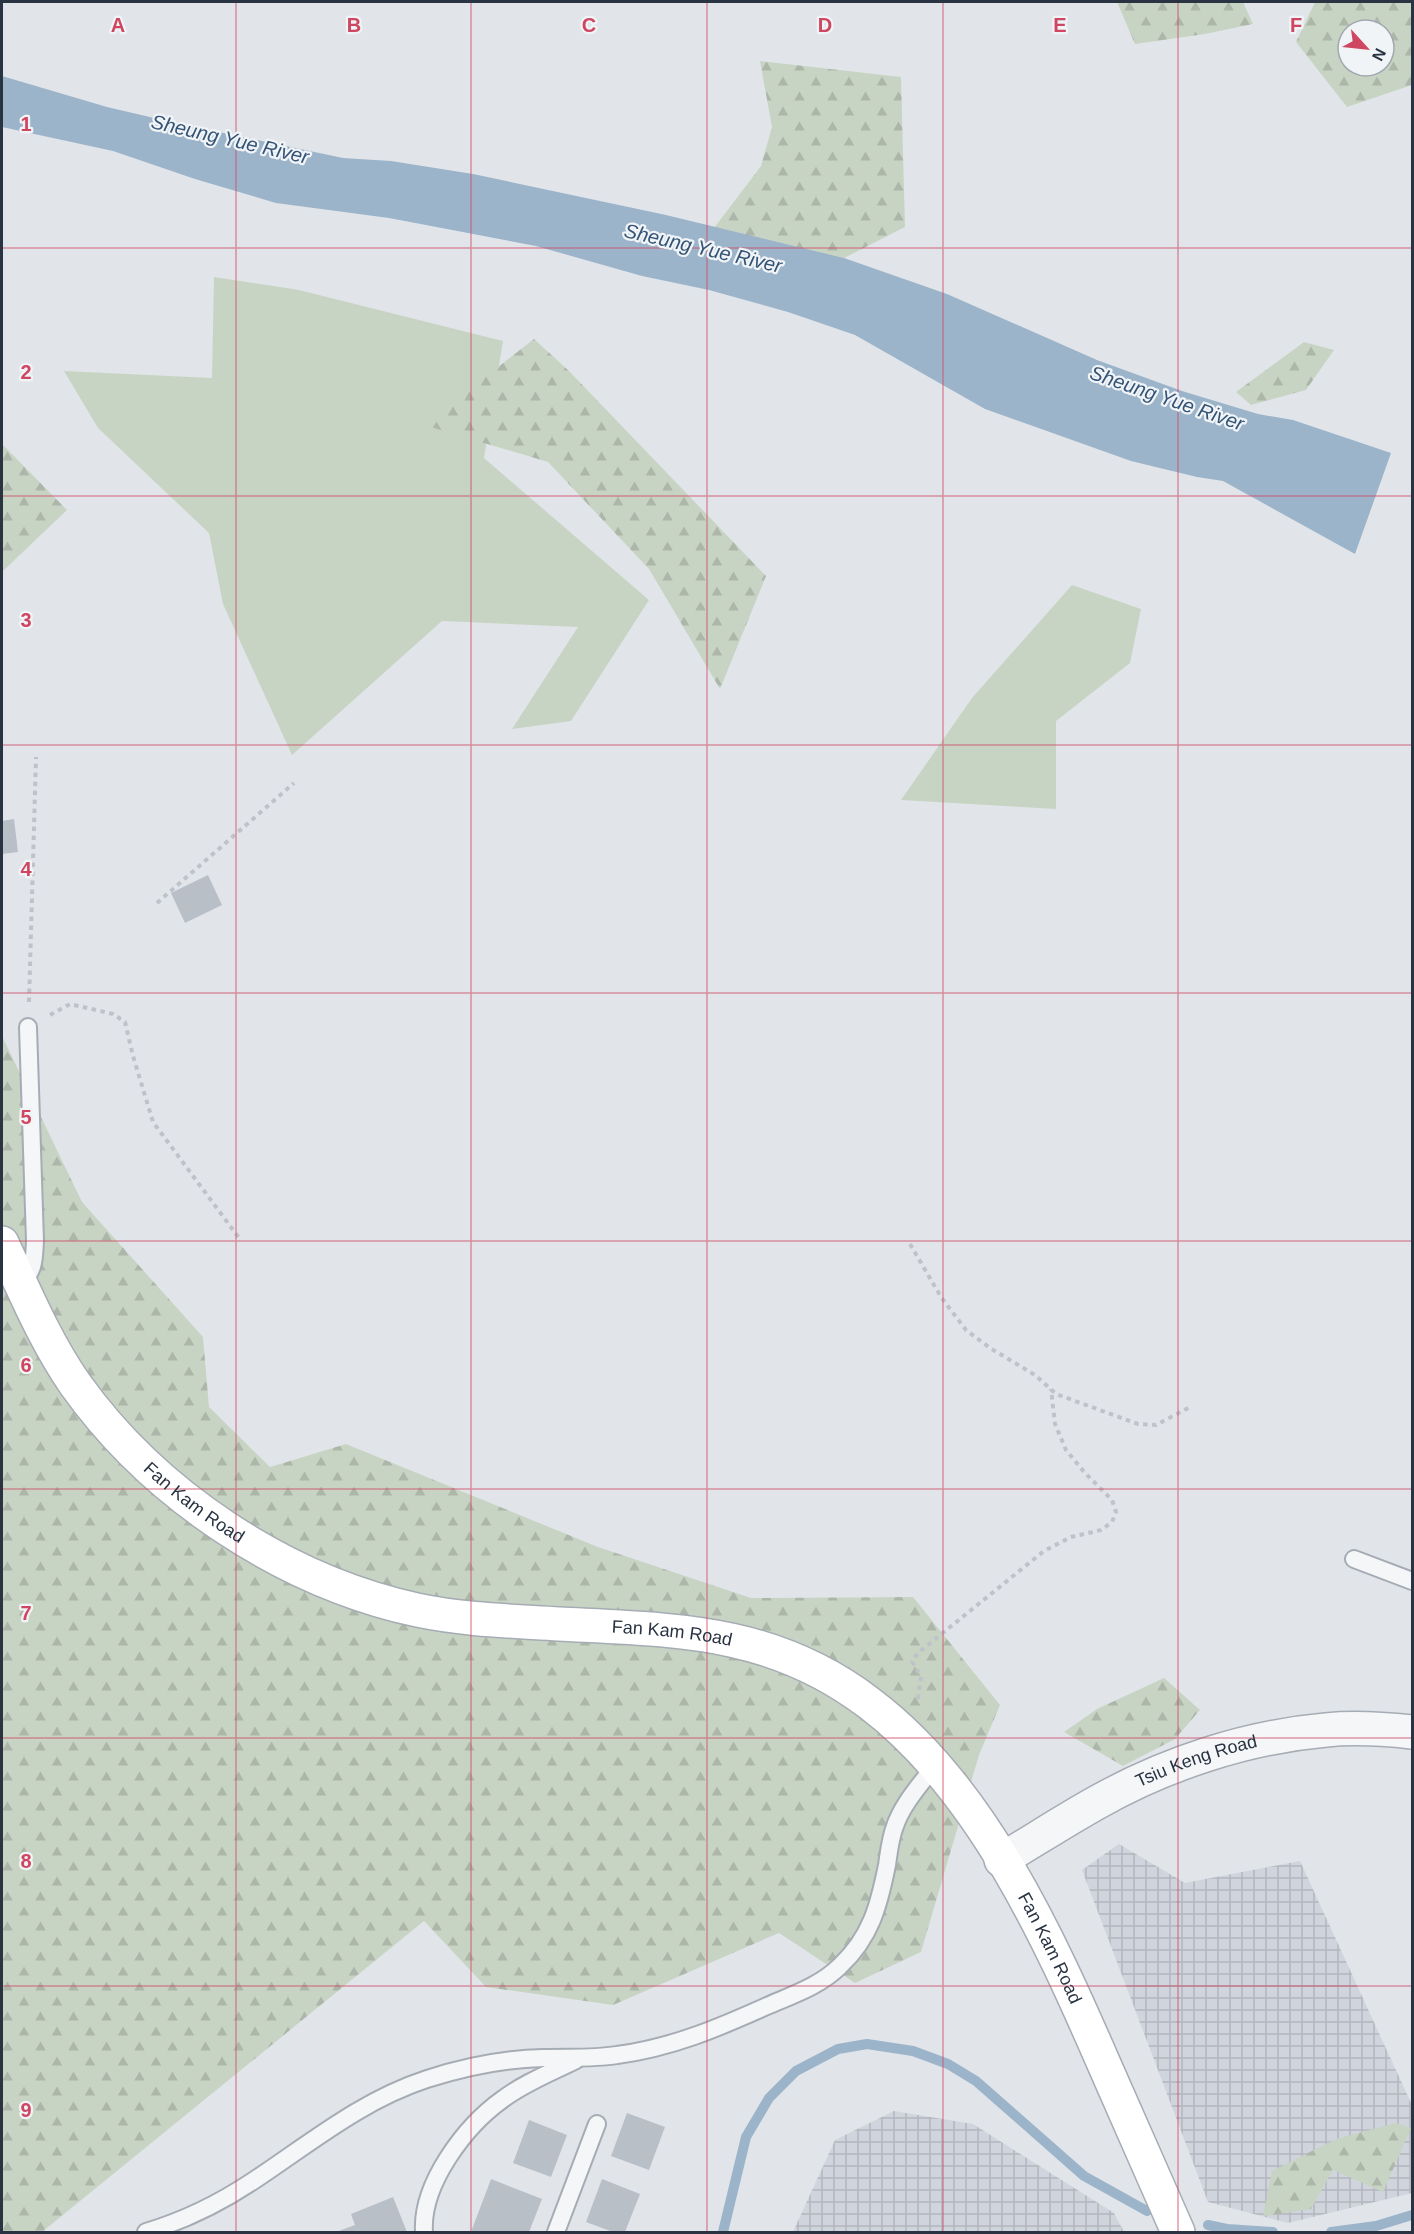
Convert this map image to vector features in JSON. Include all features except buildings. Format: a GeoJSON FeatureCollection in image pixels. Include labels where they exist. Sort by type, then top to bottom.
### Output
{"type":"FeatureCollection","features":[{"type":"Feature","properties":{"kind":"main road","name":"Fan Kam Road"},"geometry":{"type":"LineString","coordinates":[[2,1243],[62,1365],[76,1386],[114,1432],[166,1483],[198,1508],[224,1527],[279,1559],[359,1593],[419,1610],[494,1620],[668,1630],[727,1637],[756,1644],[816,1669],[844,1685],[892,1721],[935,1765],[985,1832],[1024,1896],[1063,1971],[1178,2232]]}},
{"type":"Feature","properties":{"kind":"street","name":"Tsiu Keng Road"},"geometry":{"type":"LineString","coordinates":[[1001,1860],[1097,1803],[1180,1765],[1228,1749],[1268,1738],[1327,1730],[1413,1732]]}},
{"type":"Feature","properties":{"kind":"lane"},"geometry":{"type":"LineString","coordinates":[[20,1282],[28,1276],[33,1264],[35,1241],[28,1027]]}},
{"type":"Feature","properties":{"kind":"lane"},"geometry":{"type":"LineString","coordinates":[[1354,1559],[1413,1581]]}},
{"type":"Feature","properties":{"kind":"lane"},"geometry":{"type":"LineString","coordinates":[[146,2232],[175,2223],[250,2183],[320,2134],[371,2103],[426,2079],[484,2064],[542,2058],[615,2055],[687,2040],[721,2027],[825,1979],[840,1966],[867,1932],[881,1896],[893,1829],[900,1813],[935,1765]]}},
{"type":"Feature","properties":{"kind":"lane"},"geometry":{"type":"LineString","coordinates":[[424,2232],[428,2199],[439,2175],[456,2146],[478,2120],[504,2098],[579,2058]]}},
{"type":"Feature","properties":{"kind":"lane"},"geometry":{"type":"LineString","coordinates":[[556,2232],[597,2124]]}},
{"type":"Feature","properties":{"kind":"path"},"geometry":{"type":"LineString","coordinates":[[28,1027],[36,757]]}},
{"type":"Feature","properties":{"kind":"path"},"geometry":{"type":"LineString","coordinates":[[157,903],[294,783]]}},
{"type":"Feature","properties":{"kind":"path"},"geometry":{"type":"LineString","coordinates":[[28,1027],[70,1004],[113,1014],[125,1022],[153,1122],[239,1238]]}},
{"type":"Feature","properties":{"kind":"path"},"geometry":{"type":"LineString","coordinates":[[910,1244],[941,1297],[966,1330],[1035,1376],[1056,1394],[1138,1424],[1156,1425],[1191,1407]]}},
{"type":"Feature","properties":{"kind":"path"},"geometry":{"type":"LineString","coordinates":[[918,1700],[921,1676],[912,1662],[918,1653],[1044,1551],[1071,1537],[1101,1530],[1112,1522],[1116,1512],[1112,1500],[1066,1450],[1054,1424],[1051,1389]]}},
{"type":"Feature","properties":{"kind":"shaded area"},"geometry":{"type":"Polygon","coordinates":[[[1119,1844],[1185,1883],[1300,1861],[1412,2105],[1412,2193],[1288,2223],[1208,2202],[1082,1870],[1119,1844]]]}},
{"type":"Feature","properties":{"kind":"shaded area"},"geometry":{"type":"Polygon","coordinates":[[[894,2111],[973,2124],[1114,2213],[1124,2232],[793,2232],[835,2140],[894,2111]]]}},
{"type":"Feature","properties":{"kind":"green space"},"geometry":{"type":"Polygon","coordinates":[[[1117,2],[1243,2],[1253,24],[1205,34],[1135,44],[1117,2]]]}},
{"type":"Feature","properties":{"kind":"green space"},"geometry":{"type":"Polygon","coordinates":[[[1315,2],[1412,2],[1412,85],[1347,107],[1296,42],[1315,2]]]}},
{"type":"Feature","properties":{"kind":"green space"},"geometry":{"type":"Polygon","coordinates":[[[760,61],[901,77],[905,227],[844,258],[714,228],[761,166],[772,127],[760,61]]]}},
{"type":"Feature","properties":{"kind":"green space"},"geometry":{"type":"Polygon","coordinates":[[[214,277],[299,290],[503,341],[484,458],[649,600],[571,721],[512,729],[578,627],[442,621],[292,755],[223,604],[209,533],[98,428],[64,371],[212,378],[214,277]]]}},
{"type":"Feature","properties":{"kind":"green space"},"geometry":{"type":"Polygon","coordinates":[[[534,339],[568,370],[766,576],[720,689],[649,569],[548,462],[424,425],[534,339]]]}},
{"type":"Feature","properties":{"kind":"green space"},"geometry":{"type":"Polygon","coordinates":[[[1304,342],[1334,350],[1306,390],[1251,405],[1236,392],[1304,342]]]}},
{"type":"Feature","properties":{"kind":"green space"},"geometry":{"type":"Polygon","coordinates":[[[2,444],[67,510],[3,571],[2,569],[2,444]]]}},
{"type":"Feature","properties":{"kind":"green space"},"geometry":{"type":"Polygon","coordinates":[[[1072,585],[1141,609],[1130,663],[1056,721],[1056,809],[901,800],[972,698],[1072,585]]]}},
{"type":"Feature","properties":{"kind":"green space"},"geometry":{"type":"Polygon","coordinates":[[[2,1036],[82,1202],[203,1337],[209,1407],[270,1467],[346,1444],[598,1547],[751,1598],[913,1597],[1000,1705],[979,1755],[921,1952],[855,1983],[779,1933],[613,2005],[486,1987],[424,1921],[42,2232],[2,2232],[2,1036]]]}},
{"type":"Feature","properties":{"kind":"green space"},"geometry":{"type":"Polygon","coordinates":[[[1164,1678],[1200,1710],[1175,1739],[1123,1766],[1064,1732],[1097,1709],[1164,1678]]]}},
{"type":"Feature","properties":{"kind":"green space"},"geometry":{"type":"Polygon","coordinates":[[[1396,2123],[1411,2128],[1383,2192],[1333,2170],[1311,2209],[1263,2216],[1272,2171],[1336,2139],[1396,2123]]]}},
{"type":"Feature","properties":{"kind":"water","name":"Sheung Yue River"},"geometry":{"type":"Polygon","coordinates":[[[2,76],[107,107],[167,121],[343,158],[391,161],[473,174],[666,215],[844,258],[947,294],[1097,360],[1182,391],[1258,414],[1293,420],[1391,453],[1355,554],[1223,481],[1131,461],[985,409],[855,335],[788,312],[709,290],[642,276],[536,246],[389,218],[276,203],[113,151],[2,127],[2,76]]]}},
{"type":"Feature","properties":{"kind":"waterway"},"geometry":{"type":"LineString","coordinates":[[723,2232],[746,2137],[769,2098],[796,2071],[838,2049],[867,2044],[913,2051],[948,2064],[976,2081],[1084,2176],[1147,2211]]}},
{"type":"Feature","properties":{"kind":"waterway"},"geometry":{"type":"LineString","coordinates":[[1331,2232],[1376,2226],[1412,2215]]}},
{"type":"Feature","properties":{"kind":"waterway"},"geometry":{"type":"LineString","coordinates":[[1208,2225],[1227,2229],[1273,2232]]}}]}
